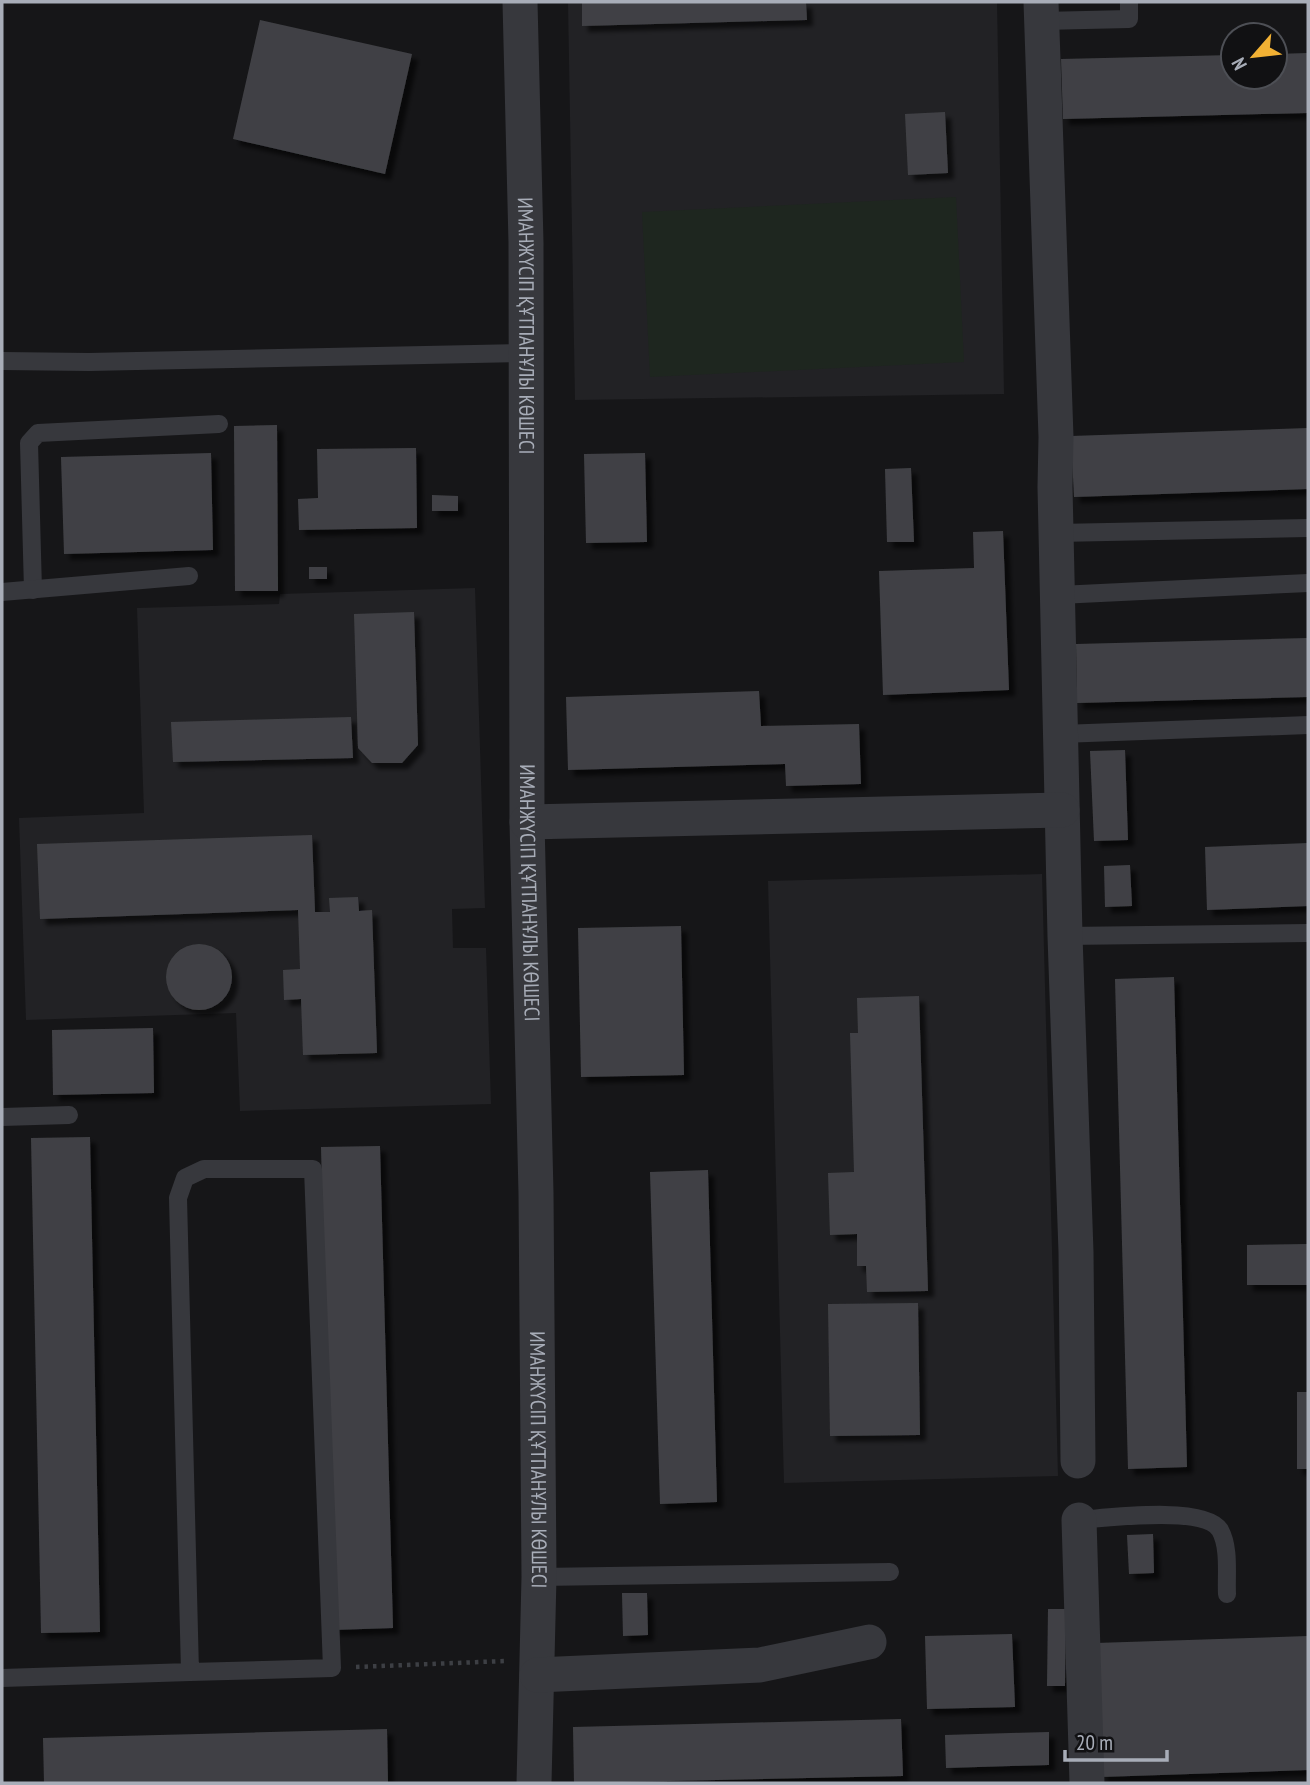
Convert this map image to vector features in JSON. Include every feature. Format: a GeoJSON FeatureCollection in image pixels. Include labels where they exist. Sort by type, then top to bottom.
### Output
{"type":"FeatureCollection","features":[{"type":"Feature","properties":{"kind":"street","name":"ИМАНЖҮСІП ҚҰТПАНҰЛЫ КӨШЕСІ"},"geometry":{"type":"LineString","coordinates":[[520,2],[526,353],[527,822],[536,1193],[539,1577],[522,1668],[534,1783]]}},
{"type":"Feature","properties":{"kind":"street"},"geometry":{"type":"LineString","coordinates":[[1041,11],[1056,437],[1065,936],[1076,1252],[1078,1461]]}},
{"type":"Feature","properties":{"kind":"street"},"geometry":{"type":"LineString","coordinates":[[527,822],[1062,810]]}},
{"type":"Feature","properties":{"kind":"street"},"geometry":{"type":"LineString","coordinates":[[1079,1520],[1087,1783]]}},
{"type":"Feature","properties":{"kind":"street"},"geometry":{"type":"LineString","coordinates":[[522,1668],[760,1665],[869,1642]]}},
{"type":"Feature","properties":{"kind":"lane"},"geometry":{"type":"LineString","coordinates":[[1041,11],[1129,19],[1129,2]]}},
{"type":"Feature","properties":{"kind":"lane"},"geometry":{"type":"LineString","coordinates":[[2,361],[89,362],[526,353]]}},
{"type":"Feature","properties":{"kind":"lane"},"geometry":{"type":"LineString","coordinates":[[33,590],[29,443],[38,433],[219,424]]}},
{"type":"Feature","properties":{"kind":"lane"},"geometry":{"type":"LineString","coordinates":[[1057,533],[1308,528]]}},
{"type":"Feature","properties":{"kind":"lane"},"geometry":{"type":"LineString","coordinates":[[2,592],[189,576]]}},
{"type":"Feature","properties":{"kind":"lane"},"geometry":{"type":"LineString","coordinates":[[1059,595],[1308,583]]}},
{"type":"Feature","properties":{"kind":"lane"},"geometry":{"type":"LineString","coordinates":[[1061,734],[1308,725]]}},
{"type":"Feature","properties":{"kind":"lane"},"geometry":{"type":"LineString","coordinates":[[1065,936],[1308,933]]}},
{"type":"Feature","properties":{"kind":"lane"},"geometry":{"type":"LineString","coordinates":[[2,1116],[69,1115]]}},
{"type":"Feature","properties":{"kind":"lane"},"geometry":{"type":"LineString","coordinates":[[2,1678],[332,1668],[313,1169],[204,1169],[185,1178],[178,1198],[190,1672]]}},
{"type":"Feature","properties":{"kind":"lane"},"geometry":{"type":"LineString","coordinates":[[1079,1520],[1170,1514],[1213,1522],[1221,1531],[1226,1553],[1227,1594]]}},
{"type":"Feature","properties":{"kind":"lane"},"geometry":{"type":"LineString","coordinates":[[539,1577],[890,1572]]}},
{"type":"Feature","properties":{"kind":"path"},"geometry":{"type":"LineString","coordinates":[[332,1668],[522,1668]]}},
{"type":"Feature","properties":{"kind":"shaded area"},"geometry":{"type":"Polygon","coordinates":[[[568,2],[997,2],[1004,394],[575,400],[568,2]]]}},
{"type":"Feature","properties":{"kind":"shaded area"},"geometry":{"type":"Polygon","coordinates":[[[956,197],[964,362],[650,377],[642,212],[956,197]]]}},
{"type":"Feature","properties":{"kind":"shaded area"},"geometry":{"type":"Polygon","coordinates":[[[475,588],[485,908],[452,909],[453,948],[486,948],[491,1104],[240,1111],[236,1013],[26,1020],[19,818],[144,813],[137,608],[279,604],[280,594],[475,588]]]}},
{"type":"Feature","properties":{"kind":"shaded area"},"geometry":{"type":"Polygon","coordinates":[[[1042,874],[1058,1476],[784,1483],[768,881],[1042,874]]]}},
{"type":"Feature","properties":{"kind":"building"},"geometry":{"type":"Polygon","coordinates":[[[582,2],[806,2],[807,20],[582,26],[582,2]]]}},
{"type":"Feature","properties":{"kind":"building"},"geometry":{"type":"Polygon","coordinates":[[[260,20],[412,54],[385,174],[233,139],[260,20]]]}},
{"type":"Feature","properties":{"kind":"building"},"geometry":{"type":"Polygon","coordinates":[[[1308,53],[1308,113],[1063,119],[1061,59],[1219,55],[1219,91],[1289,91],[1289,54],[1308,53]]]}},
{"type":"Feature","properties":{"kind":"building"},"geometry":{"type":"Polygon","coordinates":[[[945,112],[948,173],[908,175],[905,114],[945,112]]]}},
{"type":"Feature","properties":{"kind":"building"},"geometry":{"type":"Polygon","coordinates":[[[277,425],[278,591],[235,591],[234,426],[277,425]]]}},
{"type":"Feature","properties":{"kind":"building"},"geometry":{"type":"Polygon","coordinates":[[[1308,428],[1308,489],[1074,497],[1071,436],[1308,428]]]}},
{"type":"Feature","properties":{"kind":"building"},"geometry":{"type":"Polygon","coordinates":[[[416,448],[417,528],[299,530],[298,499],[318,498],[317,449],[416,448]]]}},
{"type":"Feature","properties":{"kind":"building"},"geometry":{"type":"Polygon","coordinates":[[[211,453],[213,550],[64,554],[61,457],[211,453]]]}},
{"type":"Feature","properties":{"kind":"building"},"geometry":{"type":"Polygon","coordinates":[[[645,453],[647,542],[586,543],[584,454],[645,453]]]}},
{"type":"Feature","properties":{"kind":"building"},"geometry":{"type":"Polygon","coordinates":[[[911,468],[914,542],[887,542],[885,469],[911,468]]]}},
{"type":"Feature","properties":{"kind":"building"},"geometry":{"type":"Polygon","coordinates":[[[432,495],[458,496],[458,511],[432,511],[432,495]]]}},
{"type":"Feature","properties":{"kind":"building"},"geometry":{"type":"Polygon","coordinates":[[[1003,531],[1009,690],[883,695],[879,571],[974,568],[973,532],[1003,531]]]}},
{"type":"Feature","properties":{"kind":"building"},"geometry":{"type":"Polygon","coordinates":[[[309,567],[327,567],[327,579],[309,579],[309,567]]]}},
{"type":"Feature","properties":{"kind":"building"},"geometry":{"type":"Polygon","coordinates":[[[414,612],[418,745],[402,763],[372,763],[358,748],[354,614],[414,612]]]}},
{"type":"Feature","properties":{"kind":"building"},"geometry":{"type":"Polygon","coordinates":[[[1308,638],[1308,697],[1077,703],[1076,644],[1308,638]]]}},
{"type":"Feature","properties":{"kind":"building"},"geometry":{"type":"Polygon","coordinates":[[[759,691],[761,726],[859,724],[861,784],[786,786],[785,764],[568,770],[566,697],[759,691]]]}},
{"type":"Feature","properties":{"kind":"building"},"geometry":{"type":"Polygon","coordinates":[[[351,717],[353,758],[173,762],[171,722],[351,717]]]}},
{"type":"Feature","properties":{"kind":"building"},"geometry":{"type":"Polygon","coordinates":[[[1125,750],[1128,840],[1094,841],[1090,751],[1125,750]]]}},
{"type":"Feature","properties":{"kind":"building"},"geometry":{"type":"Polygon","coordinates":[[[312,835],[315,912],[330,912],[329,898],[358,897],[359,911],[372,910],[377,1053],[303,1055],[301,999],[284,1000],[283,970],[300,969],[298,910],[40,919],[37,844],[312,835]]]}},
{"type":"Feature","properties":{"kind":"building"},"geometry":{"type":"Polygon","coordinates":[[[1308,843],[1308,906],[1207,910],[1205,847],[1308,843]]]}},
{"type":"Feature","properties":{"kind":"building"},"geometry":{"type":"Polygon","coordinates":[[[1130,865],[1132,906],[1105,907],[1104,866],[1130,865]]]}},
{"type":"Feature","properties":{"kind":"building"},"geometry":{"type":"Polygon","coordinates":[[[681,926],[684,1075],[581,1077],[578,928],[681,926]]]}},
{"type":"Feature","properties":{"kind":"building"},"geometry":{"type":"Polygon","coordinates":[[[199,944],[212,947],[222,954],[229,964],[232,977],[229,990],[222,1000],[212,1007],[199,1010],[186,1007],[176,1000],[169,990],[166,977],[169,964],[176,954],[186,947],[199,944]]]}},
{"type":"Feature","properties":{"kind":"building"},"geometry":{"type":"Polygon","coordinates":[[[1174,977],[1187,1467],[1128,1469],[1115,979],[1174,977]]]}},
{"type":"Feature","properties":{"kind":"building"},"geometry":{"type":"Polygon","coordinates":[[[919,996],[928,1291],[867,1292],[866,1266],[857,1266],[857,1234],[830,1235],[828,1173],[854,1172],[850,1033],[858,1033],[857,998],[919,996]]]}},
{"type":"Feature","properties":{"kind":"building"},"geometry":{"type":"Polygon","coordinates":[[[153,1028],[154,1093],[53,1095],[52,1030],[153,1028]]]}},
{"type":"Feature","properties":{"kind":"building"},"geometry":{"type":"Polygon","coordinates":[[[90,1137],[100,1632],[41,1633],[31,1138],[90,1137]]]}},
{"type":"Feature","properties":{"kind":"building"},"geometry":{"type":"Polygon","coordinates":[[[380,1146],[393,1628],[333,1630],[321,1147],[380,1146]]]}},
{"type":"Feature","properties":{"kind":"building"},"geometry":{"type":"Polygon","coordinates":[[[708,1170],[717,1502],[660,1504],[650,1172],[708,1170]]]}},
{"type":"Feature","properties":{"kind":"building"},"geometry":{"type":"Polygon","coordinates":[[[1308,1244],[1308,1285],[1247,1285],[1247,1245],[1308,1244]]]}},
{"type":"Feature","properties":{"kind":"building"},"geometry":{"type":"Polygon","coordinates":[[[918,1303],[920,1435],[830,1436],[828,1304],[918,1303]]]}},
{"type":"Feature","properties":{"kind":"building"},"geometry":{"type":"Polygon","coordinates":[[[1297,1392],[1308,1392],[1308,1469],[1297,1469],[1297,1392]]]}},
{"type":"Feature","properties":{"kind":"building"},"geometry":{"type":"Polygon","coordinates":[[[1153,1534],[1154,1573],[1129,1574],[1127,1535],[1153,1534]]]}},
{"type":"Feature","properties":{"kind":"building"},"geometry":{"type":"Polygon","coordinates":[[[622,1593],[647,1593],[648,1635],[623,1636],[622,1593]]]}},
{"type":"Feature","properties":{"kind":"building"},"geometry":{"type":"Polygon","coordinates":[[[1048,1609],[1066,1609],[1065,1686],[1047,1686],[1048,1609]]]}},
{"type":"Feature","properties":{"kind":"building"},"geometry":{"type":"Polygon","coordinates":[[[1012,1634],[1015,1707],[927,1709],[925,1636],[1012,1634]]]}},
{"type":"Feature","properties":{"kind":"building"},"geometry":{"type":"Polygon","coordinates":[[[1308,1636],[1308,1770],[1101,1777],[1096,1643],[1308,1636]]]}},
{"type":"Feature","properties":{"kind":"building"},"geometry":{"type":"Polygon","coordinates":[[[901,1719],[903,1776],[574,1783],[573,1727],[901,1719]]]}},
{"type":"Feature","properties":{"kind":"building"},"geometry":{"type":"Polygon","coordinates":[[[387,1729],[388,1783],[44,1783],[43,1738],[387,1729]]]}},
{"type":"Feature","properties":{"kind":"building"},"geometry":{"type":"Polygon","coordinates":[[[1049,1732],[1049,1765],[946,1768],[945,1735],[1049,1732]]]}}]}
